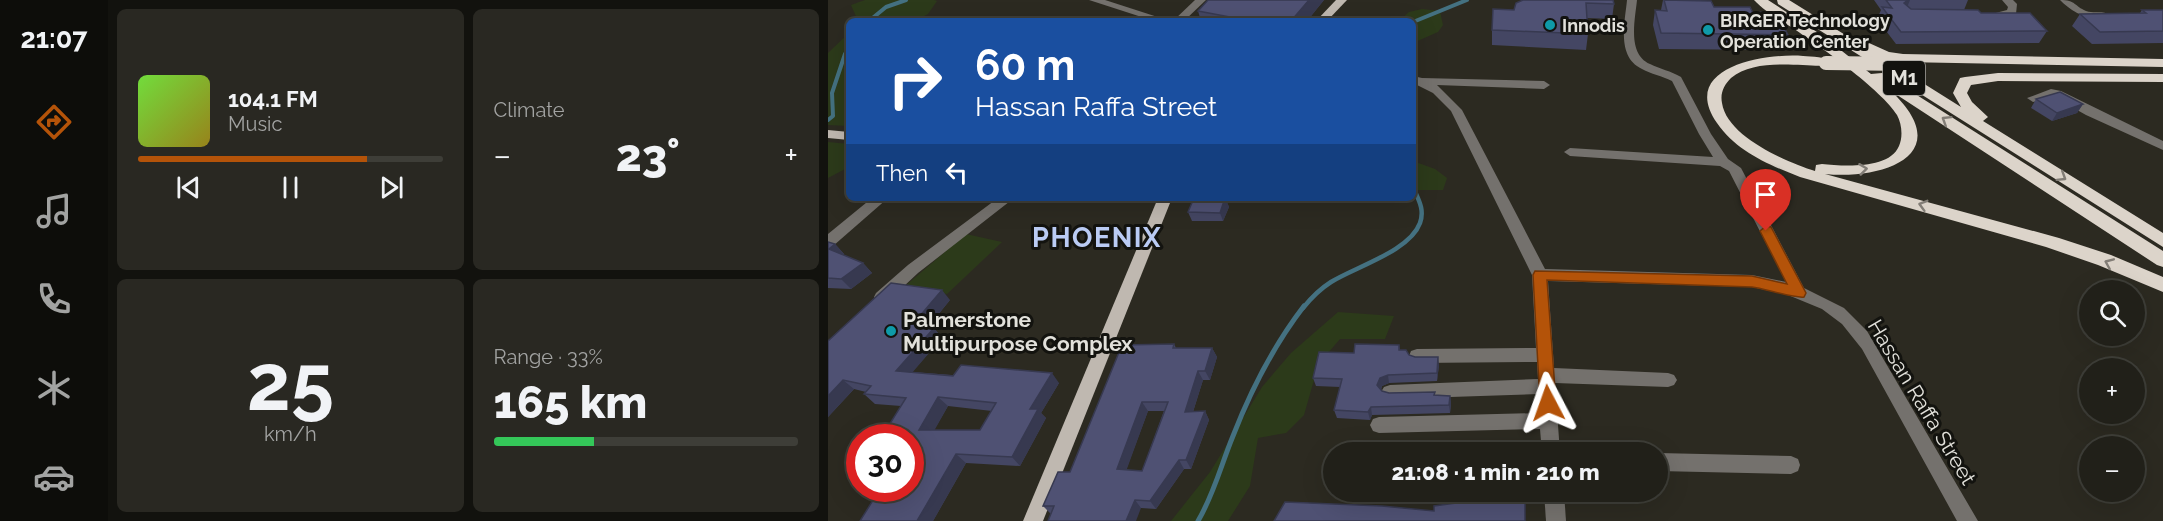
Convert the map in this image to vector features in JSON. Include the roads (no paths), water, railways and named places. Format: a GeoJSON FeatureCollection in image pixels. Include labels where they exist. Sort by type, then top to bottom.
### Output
{"type":"FeatureCollection","features":[{"type":"Feature","properties":{"kind":"highway","name":"M1"},"geometry":{"type":"LineString","coordinates":[[1760,0],[1809,34],[2163,260]]}},
{"type":"Feature","properties":{"kind":"highway","name":"M1"},"geometry":{"type":"LineString","coordinates":[[1781,0],[1794,5],[2163,241]]}},
{"type":"Feature","properties":{"kind":"highway"},"geometry":{"type":"LineString","coordinates":[[1794,5],[1885,55],[1904,58],[2163,63]]}},
{"type":"Feature","properties":{"kind":"highway"},"geometry":{"type":"LineString","coordinates":[[1809,34],[1867,79],[1902,111],[1909,128],[1909,143],[1900,158],[1877,168],[1845,171],[1814,168],[1794,163],[1763,150],[1734,126],[1723,102],[1726,88],[1738,75],[1762,66],[1826,63],[1907,64],[2138,70],[2163,73]]}},
{"type":"Feature","properties":{"kind":"highway"},"geometry":{"type":"LineString","coordinates":[[1826,63],[1799,59],[1769,60],[1747,64],[1733,70],[1724,78],[1715,92],[1714,101],[1722,122],[1754,150],[1805,174],[2037,238],[2098,258],[2163,285]]}},
{"type":"Feature","properties":{"kind":"highway"},"geometry":{"type":"LineString","coordinates":[[2138,70],[2163,68]]}},
{"type":"Feature","properties":{"kind":"highway"},"geometry":{"type":"LineString","coordinates":[[2012,146],[2001,131],[1966,104],[1960,93],[1965,81],[1998,77],[2163,78]]}},
{"type":"Feature","properties":{"kind":"highway"},"geometry":{"type":"LineString","coordinates":[[2079,206],[2092,224],[2163,270]]}},
{"type":"Feature","properties":{"kind":"main road"},"geometry":{"type":"LineString","coordinates":[[1324,18],[1342,0]]}},
{"type":"Feature","properties":{"kind":"main road"},"geometry":{"type":"LineString","coordinates":[[828,134],[846,136]]}},
{"type":"Feature","properties":{"kind":"main road"},"geometry":{"type":"LineString","coordinates":[[1033,521],[1158,201]]}},
{"type":"Feature","properties":{"kind":"street"},"geometry":{"type":"LineString","coordinates":[[1094,0],[1156,18]]}},
{"type":"Feature","properties":{"kind":"street"},"geometry":{"type":"LineString","coordinates":[[1181,18],[1201,0]]}},
{"type":"Feature","properties":{"kind":"street"},"geometry":{"type":"LineString","coordinates":[[1632,0],[1630,30],[1633,56],[1641,64],[1677,79],[1705,134],[1723,162]]}},
{"type":"Feature","properties":{"kind":"street"},"geometry":{"type":"LineString","coordinates":[[1986,17],[1997,17],[2012,12],[2013,6],[2007,0]]}},
{"type":"Feature","properties":{"kind":"street"},"geometry":{"type":"LineString","coordinates":[[2065,0],[2084,14],[2122,15]]}},
{"type":"Feature","properties":{"kind":"street"},"geometry":{"type":"LineString","coordinates":[[1417,80],[1544,85]]}},
{"type":"Feature","properties":{"kind":"street"},"geometry":{"type":"LineString","coordinates":[[1417,80],[1441,93],[1456,110],[1540,275],[1550,442]]}},
{"type":"Feature","properties":{"kind":"street"},"geometry":{"type":"LineString","coordinates":[[2033,98],[2054,93],[2163,146]]}},
{"type":"Feature","properties":{"kind":"street"},"geometry":{"type":"LineString","coordinates":[[1570,152],[1723,162],[1734,168],[1799,293]]}},
{"type":"Feature","properties":{"kind":"street"},"geometry":{"type":"LineString","coordinates":[[828,242],[877,201]]}},
{"type":"Feature","properties":{"kind":"street"},"geometry":{"type":"LineString","coordinates":[[871,308],[913,269],[1002,201]]}},
{"type":"Feature","properties":{"kind":"street","name":"Hassan Raffa Street"},"geometry":{"type":"LineString","coordinates":[[1540,275],[1752,281],[1774,285],[1825,304],[1848,320],[1869,348],[1968,521]]}},
{"type":"Feature","properties":{"kind":"street"},"geometry":{"type":"LineString","coordinates":[[1417,356],[1545,355]]}},
{"type":"Feature","properties":{"kind":"street"},"geometry":{"type":"LineString","coordinates":[[1390,392],[1546,380],[1668,380]]}},
{"type":"Feature","properties":{"kind":"street"},"geometry":{"type":"LineString","coordinates":[[1379,425],[1549,421]]}},
{"type":"Feature","properties":{"kind":"street"},"geometry":{"type":"LineString","coordinates":[[1668,462],[1791,465]]}},
{"type":"Feature","properties":{"kind":"street"},"geometry":{"type":"LineString","coordinates":[[1555,502],[1556,521]]}},
{"type":"Feature","properties":{"kind":"waterway"},"geometry":{"type":"LineString","coordinates":[[873,18],[886,7],[906,0]]}},
{"type":"Feature","properties":{"kind":"waterway"},"geometry":{"type":"LineString","coordinates":[[1416,21],[1467,0]]}},
{"type":"Feature","properties":{"kind":"waterway"},"geometry":{"type":"LineString","coordinates":[[828,120],[833,116],[832,93],[846,53]]}},
{"type":"Feature","properties":{"kind":"waterway"},"geometry":{"type":"LineString","coordinates":[[1303,308],[1327,285],[1394,250],[1414,233],[1420,223],[1422,213],[1416,194]]}},
{"type":"Feature","properties":{"kind":"waterway"},"geometry":{"type":"LineString","coordinates":[[1198,521],[1209,500],[1255,385],[1273,352],[1304,306]]}},
{"type":"Feature","properties":{"kind":"place","name":"Innodis"},"geometry":{"type":"Point","coordinates":[1550,25]}},
{"type":"Feature","properties":{"kind":"place","name":"BIRGER Technology Operation Center"},"geometry":{"type":"Point","coordinates":[1708,30]}},
{"type":"Feature","properties":{"kind":"place","name":"Palmerstone Multipurpose Complex"},"geometry":{"type":"Point","coordinates":[891,331]}},
{"type":"Feature","properties":{"kind":"district","name":"PHOENIX"},"geometry":{"type":"Point","coordinates":[1097,237]}}]}
